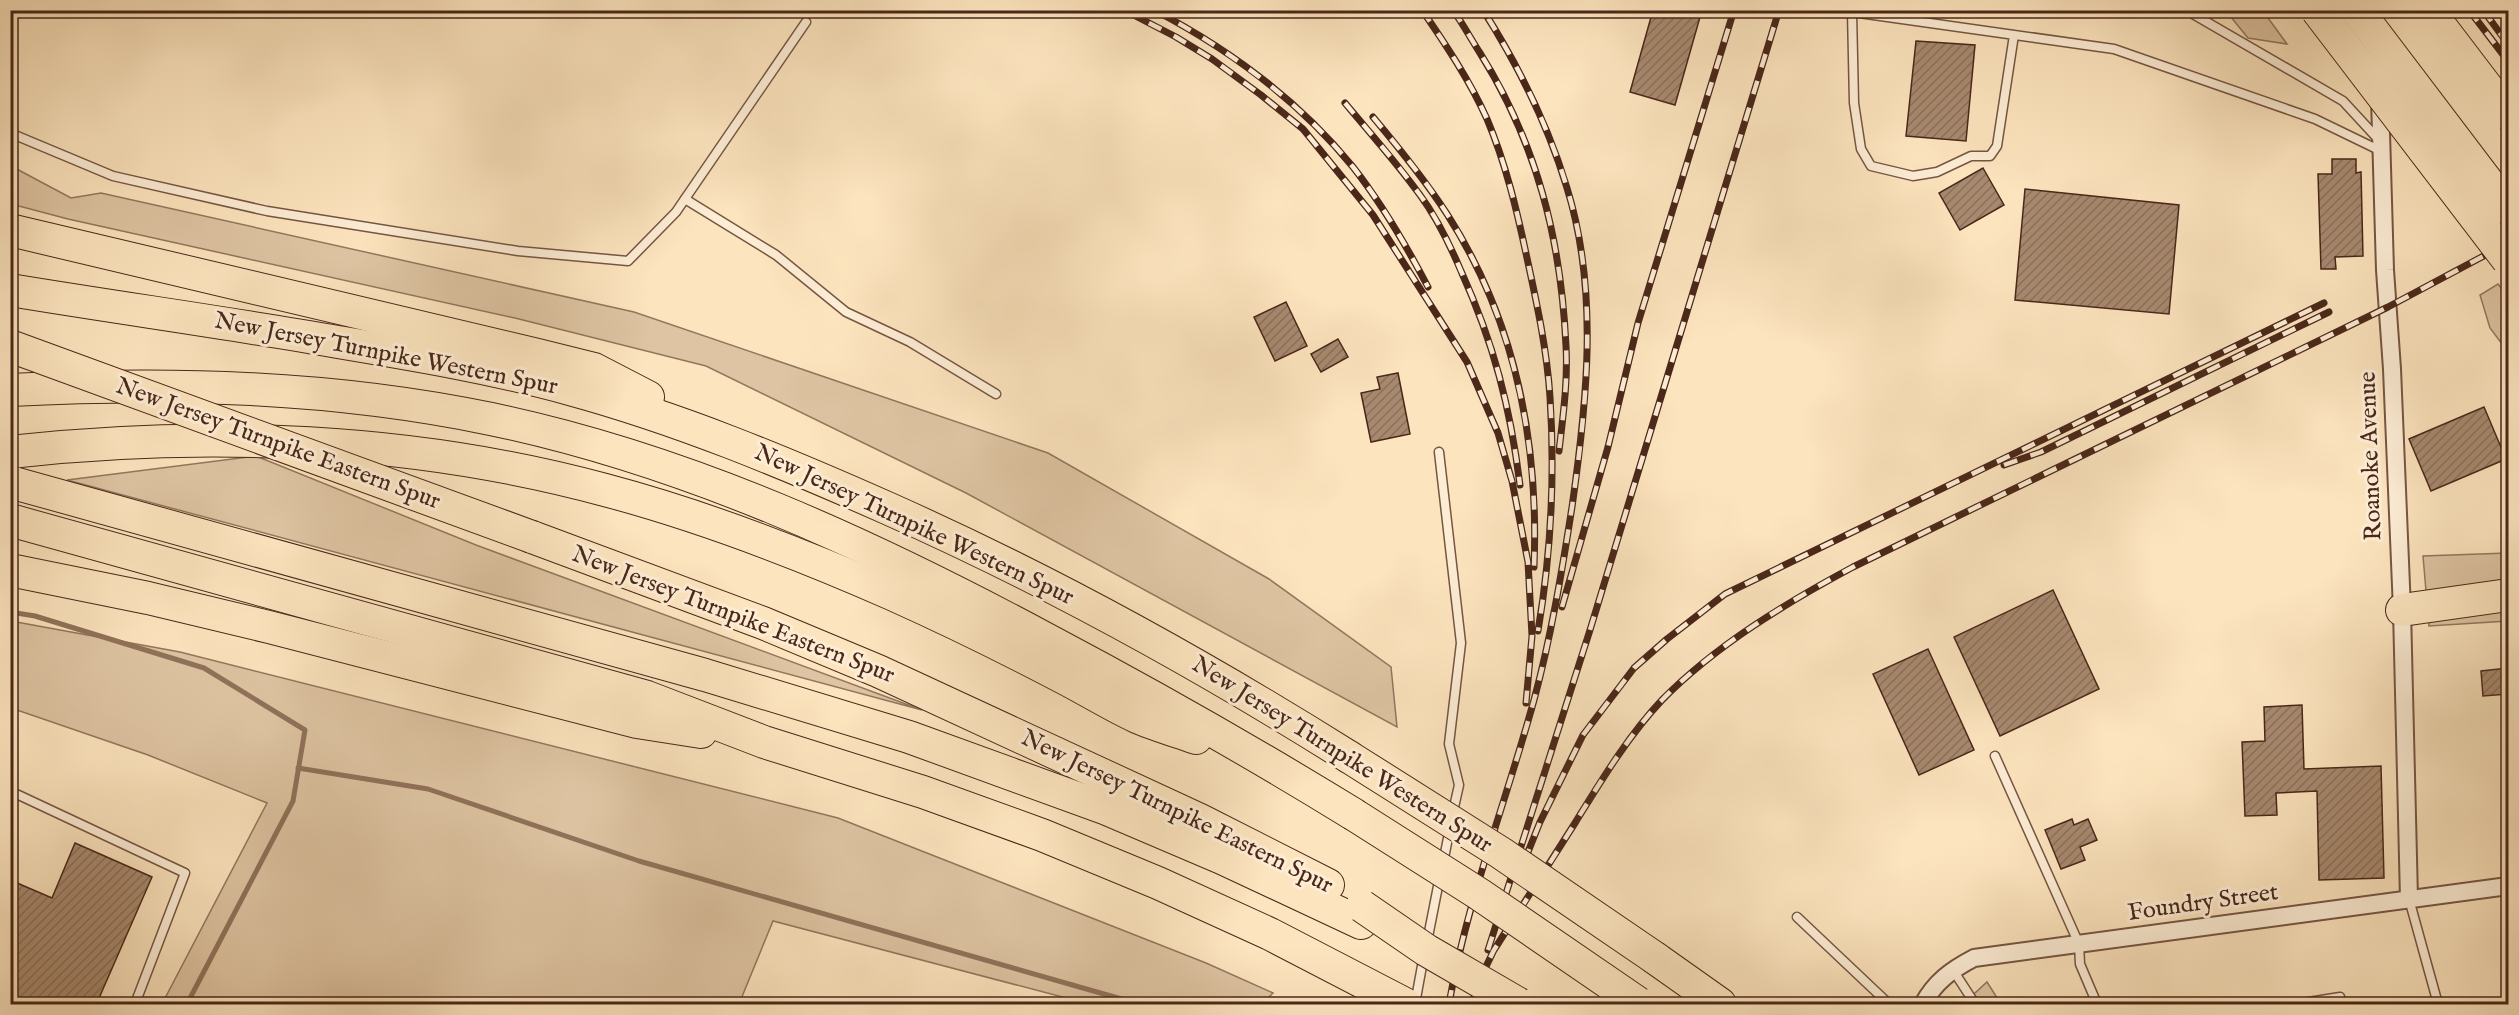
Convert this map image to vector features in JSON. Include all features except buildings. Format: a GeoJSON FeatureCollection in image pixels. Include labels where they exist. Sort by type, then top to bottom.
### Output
{"type":"FeatureCollection","features":[{"type":"Feature","properties":{"kind":"highway"},"geometry":{"type":"LineString","coordinates":[[2317,10],[2508,260]]}},
{"type":"Feature","properties":{"kind":"highway"},"geometry":{"type":"LineString","coordinates":[[2356,10],[2508,209]]}},
{"type":"Feature","properties":{"kind":"highway"},"geometry":{"type":"LineString","coordinates":[[2389,10],[2508,166]]}},
{"type":"Feature","properties":{"kind":"highway"},"geometry":{"type":"LineString","coordinates":[[2428,10],[2508,115]]}},
{"type":"Feature","properties":{"kind":"highway"},"geometry":{"type":"LineString","coordinates":[[10,230],[594,369],[740,445]]}},
{"type":"Feature","properties":{"kind":"highway","name":"New Jersey Turnpike Western Spur"},"geometry":{"type":"LineString","coordinates":[[10,290],[283,332],[490,369],[602,398],[740,445],[848,490],[1006,564],[1158,644],[1349,757],[1492,846],[1720,1005]]}},
{"type":"Feature","properties":{"kind":"highway","name":"New Jersey Turnpike Eastern Spur"},"geometry":{"type":"LineString","coordinates":[[10,346],[763,623],[915,687],[1200,820],[1340,892],[1362,914]]}},
{"type":"Feature","properties":{"kind":"highway","name":"New Jersey Turnpike Western Spur"},"geometry":{"type":"LineString","coordinates":[[10,390],[203,386],[329,394],[409,404],[490,419],[610,450],[748,498],[916,573],[1065,649],[1275,766],[1479,894],[1639,1004]]}},
{"type":"Feature","properties":{"kind":"highway"},"geometry":{"type":"LineString","coordinates":[[10,452],[150,442],[245,441],[366,448],[483,464],[603,489],[722,526],[834,571],[981,636],[1137,717],[1275,766]]}},
{"type":"Feature","properties":{"kind":"highway","name":"New Jersey Turnpike Eastern Spur"},"geometry":{"type":"LineString","coordinates":[[10,482],[705,675],[899,733],[1107,808],[1222,858],[1362,914],[1519,1005]]}},
{"type":"Feature","properties":{"kind":"highway"},"geometry":{"type":"LineString","coordinates":[[10,520],[647,697],[764,742],[923,792],[1081,850],[1261,930],[1404,1005]]}},
{"type":"Feature","properties":{"kind":"highway"},"geometry":{"type":"LineString","coordinates":[[10,570],[148,598],[269,627],[637,722],[764,742]]}},
{"type":"Feature","properties":{"kind":"highway"},"geometry":{"type":"LineString","coordinates":[[2402,610],[2508,595]]}},
{"type":"Feature","properties":{"kind":"street","name":"Roanoke Avenue"},"geometry":{"type":"LineString","coordinates":[[2378,10],[2385,270],[2392,369],[2402,610],[2409,899]]}},
{"type":"Feature","properties":{"kind":"street","name":"Foundry Street"},"geometry":{"type":"LineString","coordinates":[[1923,1005],[1935,984],[1953,969],[1974,958],[2508,886]]}},
{"type":"Feature","properties":{"kind":"lane"},"geometry":{"type":"LineString","coordinates":[[2186,10],[2343,101],[2382,147]]}},
{"type":"Feature","properties":{"kind":"lane"},"geometry":{"type":"LineString","coordinates":[[2014,35],[1997,146],[1990,156],[1971,156],[1937,172],[1913,176],[1871,166],[1861,149],[1854,103],[1852,12],[2114,49],[2315,119],[2382,147]]}},
{"type":"Feature","properties":{"kind":"lane"},"geometry":{"type":"LineString","coordinates":[[10,133],[113,176],[267,211],[518,251],[628,261],[685,199],[806,22]]}},
{"type":"Feature","properties":{"kind":"lane"},"geometry":{"type":"LineString","coordinates":[[685,199],[776,255],[846,312],[910,342],[996,394]]}},
{"type":"Feature","properties":{"kind":"lane"},"geometry":{"type":"LineString","coordinates":[[1415,1005],[1458,785],[1449,744],[1461,643],[1439,452]]}},
{"type":"Feature","properties":{"kind":"lane"},"geometry":{"type":"LineString","coordinates":[[1995,756],[2079,944],[2080,964],[2097,1005]]}},
{"type":"Feature","properties":{"kind":"lane"},"geometry":{"type":"LineString","coordinates":[[10,791],[185,873],[135,1005]]}},
{"type":"Feature","properties":{"kind":"lane"},"geometry":{"type":"LineString","coordinates":[[2409,899],[2438,1005]]}},
{"type":"Feature","properties":{"kind":"lane"},"geometry":{"type":"LineString","coordinates":[[1797,917],[1889,1005]]}},
{"type":"Feature","properties":{"kind":"lane"},"geometry":{"type":"LineString","coordinates":[[1953,969],[1975,1005]]}},
{"type":"Feature","properties":{"kind":"lane"},"geometry":{"type":"LineString","coordinates":[[2296,1005],[2340,997],[2341,1005]]}},
{"type":"Feature","properties":{"kind":"shaded area"},"geometry":{"type":"Polygon","coordinates":[[[2226,11],[2263,11],[2287,44],[2248,38],[2226,11]]]}},
{"type":"Feature","properties":{"kind":"shaded area"},"geometry":{"type":"Polygon","coordinates":[[[11,166],[71,198],[101,193],[634,312],[1048,453],[1269,579],[1391,667],[1397,727],[966,493],[706,366],[519,319],[68,219],[11,204],[11,166]]]}},
{"type":"Feature","properties":{"kind":"shaded area"},"geometry":{"type":"Polygon","coordinates":[[[2498,284],[2508,297],[2508,352],[2490,328],[2480,295],[2498,284]]]}},
{"type":"Feature","properties":{"kind":"shaded area"},"geometry":{"type":"Polygon","coordinates":[[[256,456],[476,545],[922,710],[67,480],[256,456]]]}},
{"type":"Feature","properties":{"kind":"shaded area"},"geometry":{"type":"Polygon","coordinates":[[[2508,553],[2508,621],[2429,626],[2423,556],[2508,553]]]}},
{"type":"Feature","properties":{"kind":"shaded area"},"geometry":{"type":"Polygon","coordinates":[[[11,621],[180,652],[838,818],[1206,963],[1273,993],[1262,1004],[1089,1004],[773,921],[739,1004],[162,1004],[267,803],[148,755],[11,708],[11,621]]]}},
{"type":"Feature","properties":{"kind":"shaded area"},"geometry":{"type":"Polygon","coordinates":[[[1987,982],[2001,1004],[1963,1004],[1987,982]]]}},
{"type":"Feature","properties":{"kind":"waterway"},"geometry":{"type":"LineString","coordinates":[[10,612],[35,616],[204,668],[305,730],[293,801],[187,1004]]}},
{"type":"Feature","properties":{"kind":"waterway"},"geometry":{"type":"LineString","coordinates":[[298,768],[428,789],[639,861],[1139,1004]]}},
{"type":"Feature","properties":{"kind":"railway"},"geometry":{"type":"LineString","coordinates":[[1124,10],[1212,59],[1303,129],[1373,215],[1467,362],[1498,433],[1512,481],[1528,562],[1532,636],[1526,703]]}},
{"type":"Feature","properties":{"kind":"railway"},"geometry":{"type":"LineString","coordinates":[[1154,10],[1209,42],[1262,79],[1287,99],[1332,143],[1374,195],[1428,287]]}},
{"type":"Feature","properties":{"kind":"railway"},"geometry":{"type":"LineString","coordinates":[[1422,10],[1465,77],[1494,136],[1515,205],[1541,327],[1550,397],[1552,485],[1549,544],[1538,631]]}},
{"type":"Feature","properties":{"kind":"railway"},"geometry":{"type":"LineString","coordinates":[[1453,10],[1500,87],[1517,122],[1531,157],[1552,230],[1563,306],[1566,346],[1566,385],[1559,451]]}},
{"type":"Feature","properties":{"kind":"railway"},"geometry":{"type":"LineString","coordinates":[[1449,1004],[1476,889],[1534,700],[1551,628],[1572,507],[1582,427],[1587,347],[1587,307],[1583,267],[1577,227],[1567,188],[1551,141],[1531,96],[1483,10]]}},
{"type":"Feature","properties":{"kind":"railway"},"geometry":{"type":"LineString","coordinates":[[1562,607],[1608,447],[1638,323],[1734,10]]}},
{"type":"Feature","properties":{"kind":"railway"},"geometry":{"type":"LineString","coordinates":[[1488,950],[1590,630],[1779,10]]}},
{"type":"Feature","properties":{"kind":"railway"},"geometry":{"type":"LineString","coordinates":[[2469,10],[2508,61]]}},
{"type":"Feature","properties":{"kind":"railway"},"geometry":{"type":"LineString","coordinates":[[2483,10],[2508,44]]}},
{"type":"Feature","properties":{"kind":"railway"},"geometry":{"type":"LineString","coordinates":[[1345,103],[1420,195],[1438,222],[1452,251],[1473,298],[1492,350],[1506,402],[1520,485]]}},
{"type":"Feature","properties":{"kind":"railway"},"geometry":{"type":"LineString","coordinates":[[1373,117],[1412,164],[1447,214],[1490,296],[1506,340],[1527,429],[1532,474],[1534,567]]}},
{"type":"Feature","properties":{"kind":"railway"},"geometry":{"type":"LineString","coordinates":[[1478,983],[1494,950],[1626,744],[1662,700],[1728,643],[1777,610],[1853,567],[2388,307],[2508,243]]}},
{"type":"Feature","properties":{"kind":"railway"},"geometry":{"type":"LineString","coordinates":[[1524,862],[1540,822],[1583,735],[1634,668],[1725,594],[2324,303]]}},
{"type":"Feature","properties":{"kind":"railway"},"geometry":{"type":"LineString","coordinates":[[2004,465],[2041,452],[2329,312]]}},
{"type":"Feature","properties":{"kind":"railway"},"geometry":{"type":"LineString","coordinates":[[1472,1004],[1480,976]]}}]}
